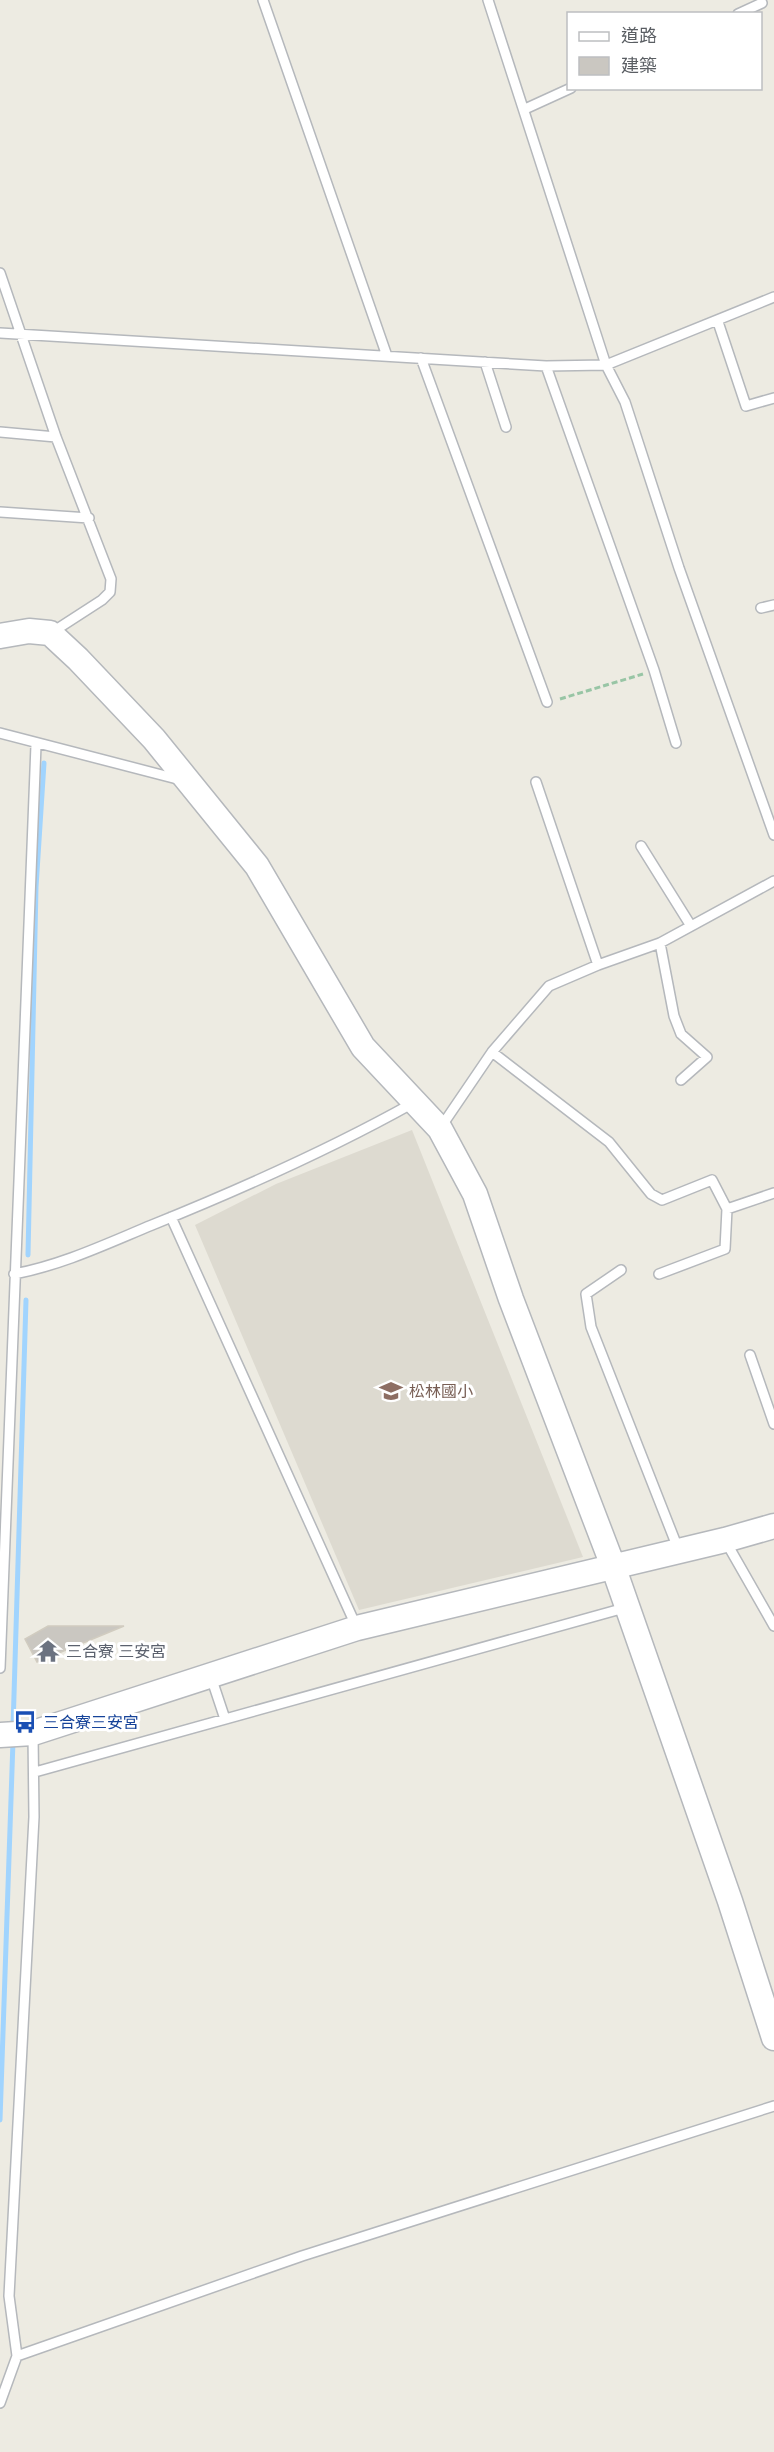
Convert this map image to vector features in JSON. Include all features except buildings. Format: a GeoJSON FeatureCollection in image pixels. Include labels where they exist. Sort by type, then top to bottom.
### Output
{"type":"FeatureCollection","features":[{"type":"Feature","properties":{"kind":"street"},"geometry":{"type":"LineString","coordinates":[[0,636],[28,631],[50,633],[78,658],[147,731],[266,879],[363,1047],[440,1129],[475,1194],[511,1299],[613,1566],[774,2038]]}},
{"type":"Feature","properties":{"kind":"street"},"geometry":{"type":"LineString","coordinates":[[0,1735],[33,1733],[357,1628],[725,1540],[774,1526]]}},
{"type":"Feature","properties":{"kind":"lane"},"geometry":{"type":"LineString","coordinates":[[263,0],[387,356]]}},
{"type":"Feature","properties":{"kind":"lane"},"geometry":{"type":"LineString","coordinates":[[488,0],[606,365],[625,402],[679,568],[774,835]]}},
{"type":"Feature","properties":{"kind":"lane"},"geometry":{"type":"LineString","coordinates":[[742,12],[762,3]]}},
{"type":"Feature","properties":{"kind":"lane"},"geometry":{"type":"LineString","coordinates":[[525,109],[567,90]]}},
{"type":"Feature","properties":{"kind":"lane"},"geometry":{"type":"LineString","coordinates":[[0,273],[56,437],[111,579],[110,592],[50,633]]}},
{"type":"Feature","properties":{"kind":"lane"},"geometry":{"type":"LineString","coordinates":[[0,333],[546,366],[606,365],[718,322],[774,297]]}},
{"type":"Feature","properties":{"kind":"lane"},"geometry":{"type":"LineString","coordinates":[[718,322],[746,406],[774,398]]}},
{"type":"Feature","properties":{"kind":"lane"},"geometry":{"type":"LineString","coordinates":[[421,358],[547,702]]}},
{"type":"Feature","properties":{"kind":"lane"},"geometry":{"type":"LineString","coordinates":[[485,362],[506,427]]}},
{"type":"Feature","properties":{"kind":"lane"},"geometry":{"type":"LineString","coordinates":[[546,366],[654,670],[676,742]]}},
{"type":"Feature","properties":{"kind":"lane"},"geometry":{"type":"LineString","coordinates":[[0,432],[56,437]]}},
{"type":"Feature","properties":{"kind":"lane"},"geometry":{"type":"LineString","coordinates":[[0,512],[89,518]]}},
{"type":"Feature","properties":{"kind":"lane"},"geometry":{"type":"LineString","coordinates":[[761,608],[774,605]]}},
{"type":"Feature","properties":{"kind":"lane"},"geometry":{"type":"LineString","coordinates":[[0,733],[36,745],[189,782]]}},
{"type":"Feature","properties":{"kind":"lane"},"geometry":{"type":"LineString","coordinates":[[0,1668],[4,1471],[36,745]]}},
{"type":"Feature","properties":{"kind":"lane"},"geometry":{"type":"LineString","coordinates":[[536,782],[597,965]]}},
{"type":"Feature","properties":{"kind":"lane"},"geometry":{"type":"LineString","coordinates":[[641,846],[691,926]]}},
{"type":"Feature","properties":{"kind":"lane"},"geometry":{"type":"LineString","coordinates":[[440,1129],[492,1052],[549,986],[597,965],[660,943],[774,881]]}},
{"type":"Feature","properties":{"kind":"lane"},"geometry":{"type":"LineString","coordinates":[[660,943],[674,1016],[681,1034],[707,1056],[681,1080]]}},
{"type":"Feature","properties":{"kind":"lane"},"geometry":{"type":"LineString","coordinates":[[492,1052],[609,1142],[651,1194],[662,1200],[712,1180],[728,1209],[725,1249],[659,1274]]}},
{"type":"Feature","properties":{"kind":"lane"},"geometry":{"type":"LineString","coordinates":[[14,1274],[48,1268],[171,1217],[343,1142],[415,1101]]}},
{"type":"Feature","properties":{"kind":"lane"},"geometry":{"type":"LineString","coordinates":[[728,1209],[774,1193]]}},
{"type":"Feature","properties":{"kind":"lane"},"geometry":{"type":"LineString","coordinates":[[171,1217],[357,1628]]}},
{"type":"Feature","properties":{"kind":"lane"},"geometry":{"type":"LineString","coordinates":[[621,1270],[586,1294],[591,1326],[679,1551]]}},
{"type":"Feature","properties":{"kind":"lane"},"geometry":{"type":"LineString","coordinates":[[750,1355],[774,1424]]}},
{"type":"Feature","properties":{"kind":"lane"},"geometry":{"type":"LineString","coordinates":[[725,1540],[774,1626]]}},
{"type":"Feature","properties":{"kind":"lane"},"geometry":{"type":"LineString","coordinates":[[35,1772],[628,1607]]}},
{"type":"Feature","properties":{"kind":"lane"},"geometry":{"type":"LineString","coordinates":[[210,1675],[225,1719]]}},
{"type":"Feature","properties":{"kind":"lane"},"geometry":{"type":"LineString","coordinates":[[0,2403],[17,2356],[9,2295],[35,1772],[33,1733]]}},
{"type":"Feature","properties":{"kind":"lane"},"geometry":{"type":"LineString","coordinates":[[17,2356],[302,2256],[774,2106]]}},
{"type":"Feature","properties":{"kind":"path"},"geometry":{"type":"LineString","coordinates":[[547,702],[654,670]]}},
{"type":"Feature","properties":{"kind":"shaded area","name":"松林國小"},"geometry":{"type":"Polygon","coordinates":[[[412,1130],[583,1557],[359,1610],[195,1225],[276,1184],[412,1130]]]}},
{"type":"Feature","properties":{"kind":"waterway"},"geometry":{"type":"LineString","coordinates":[[28,1255],[36,887],[44,763]]}},
{"type":"Feature","properties":{"kind":"waterway"},"geometry":{"type":"LineString","coordinates":[[13,1728],[26,1300]]}},
{"type":"Feature","properties":{"kind":"waterway"},"geometry":{"type":"LineString","coordinates":[[0,2120],[13,1741]]}},
{"type":"Feature","properties":{"kind":"place","name":"松林國小"},"geometry":{"type":"Point","coordinates":[391,1391]}},
{"type":"Feature","properties":{"kind":"place","name":"三合寮 三安宮"},"geometry":{"type":"Point","coordinates":[48,1651]}},
{"type":"Feature","properties":{"kind":"place","name":"三合寮三安宮"},"geometry":{"type":"Point","coordinates":[25,1722]}}]}
